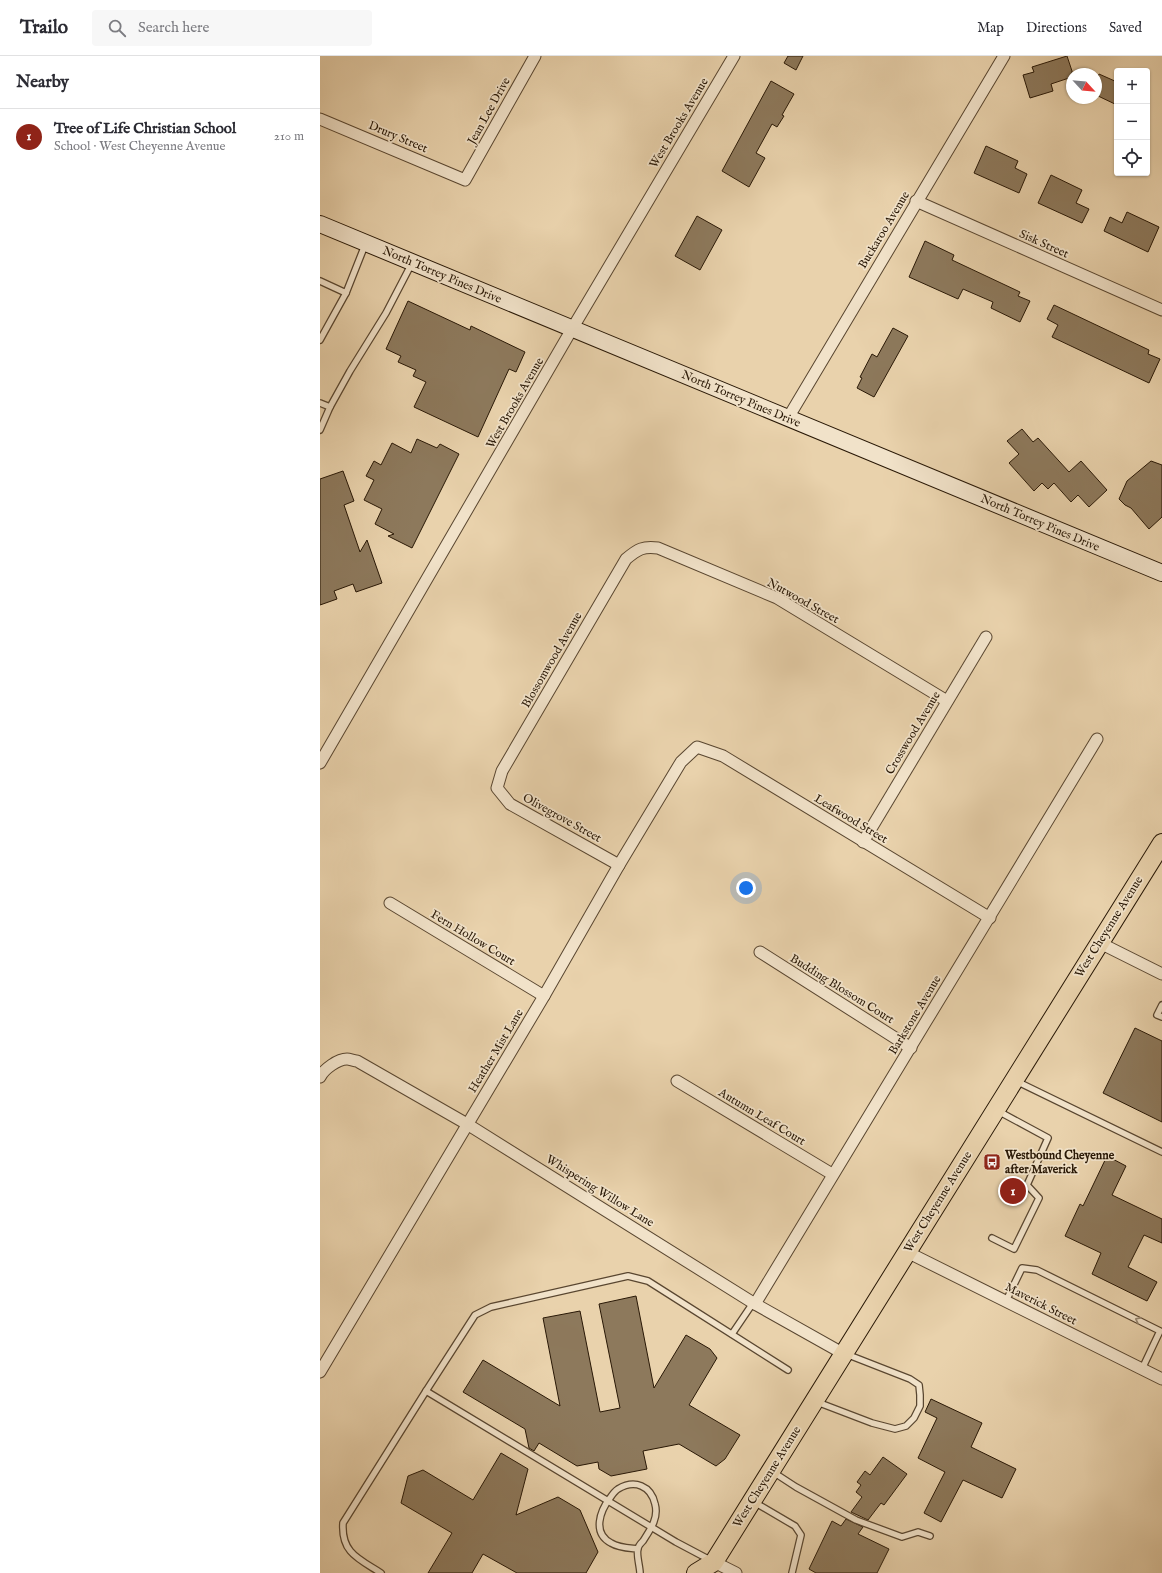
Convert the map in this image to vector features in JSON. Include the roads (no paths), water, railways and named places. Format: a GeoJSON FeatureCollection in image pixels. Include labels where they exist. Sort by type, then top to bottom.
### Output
{"type":"FeatureCollection","features":[{"type":"Feature","properties":{"kind":"main road","name":"North Torrey Pines Drive"},"geometry":{"type":"LineString","coordinates":[[320,224],[1162,574]]}},
{"type":"Feature","properties":{"kind":"main road","name":"West Cheyenne Avenue"},"geometry":{"type":"LineString","coordinates":[[696,1573],[714,1567],[752,1501],[1162,843]]}},
{"type":"Feature","properties":{"kind":"street","name":"Jean Lee Drive"},"geometry":{"type":"LineString","coordinates":[[465,180],[535,56]]}},
{"type":"Feature","properties":{"kind":"street","name":"West Brooks Avenue"},"geometry":{"type":"LineString","coordinates":[[320,764],[572,330],[734,56]]}},
{"type":"Feature","properties":{"kind":"street","name":"Buckaroo Avenue"},"geometry":{"type":"LineString","coordinates":[[788,418],[916,201],[1004,56]]}},
{"type":"Feature","properties":{"kind":"street","name":"Drury Street"},"geometry":{"type":"LineString","coordinates":[[320,119],[465,180]]}},
{"type":"Feature","properties":{"kind":"street","name":"Sisk Street"},"geometry":{"type":"LineString","coordinates":[[916,201],[1162,310]]}},
{"type":"Feature","properties":{"kind":"street","name":"Nutwood Street"},"geometry":{"type":"LineString","coordinates":[[637,550],[649,547],[658,548],[777,598],[947,701]]}},
{"type":"Feature","properties":{"kind":"street","name":"Blossomwood Avenue"},"geometry":{"type":"LineString","coordinates":[[497,788],[502,771],[626,559],[637,550]]}},
{"type":"Feature","properties":{"kind":"street","name":"Crosswood Avenue"},"geometry":{"type":"LineString","coordinates":[[863,842],[986,638]]}},
{"type":"Feature","properties":{"kind":"street","name":"Barkstone Avenue"},"geometry":{"type":"LineString","coordinates":[[754,1303],[832,1174],[911,1048],[1097,739]]}},
{"type":"Feature","properties":{"kind":"street","name":"Leafwood Street"},"geometry":{"type":"LineString","coordinates":[[697,747],[723,756],[990,918]]}},
{"type":"Feature","properties":{"kind":"street","name":"Heather Mist Lane"},"geometry":{"type":"LineString","coordinates":[[320,1372],[544,996],[618,865],[681,762],[697,747]]}},
{"type":"Feature","properties":{"kind":"street","name":"Olivegrove Street"},"geometry":{"type":"LineString","coordinates":[[497,788],[510,804],[618,865]]}},
{"type":"Feature","properties":{"kind":"street","name":"Fern Hollow Court"},"geometry":{"type":"LineString","coordinates":[[390,903],[544,996]]}},
{"type":"Feature","properties":{"kind":"street"},"geometry":{"type":"LineString","coordinates":[[1100,942],[1162,974]]}},
{"type":"Feature","properties":{"kind":"street","name":"Budding Blossom Court"},"geometry":{"type":"LineString","coordinates":[[760,952],[911,1048]]}},
{"type":"Feature","properties":{"kind":"street","name":"Whispering Willow Lane"},"geometry":{"type":"LineString","coordinates":[[320,1077],[323,1072],[339,1062],[347,1059],[357,1061],[468,1124],[754,1303],[844,1354]]}},
{"type":"Feature","properties":{"kind":"street","name":"Autumn Leaf Court"},"geometry":{"type":"LineString","coordinates":[[677,1081],[832,1174]]}},
{"type":"Feature","properties":{"kind":"street","name":"Maverick Street"},"geometry":{"type":"LineString","coordinates":[[907,1252],[1162,1379]]}},
{"type":"Feature","properties":{"kind":"street"},"geometry":{"type":"LineString","coordinates":[[714,1567],[736,1573]]}},
{"type":"Feature","properties":{"kind":"lane"},"geometry":{"type":"LineString","coordinates":[[320,340],[346,293],[365,243]]}},
{"type":"Feature","properties":{"kind":"lane"},"geometry":{"type":"LineString","coordinates":[[320,430],[330,407],[350,371],[386,313],[412,263]]}},
{"type":"Feature","properties":{"kind":"lane"},"geometry":{"type":"LineString","coordinates":[[320,281],[346,293]]}},
{"type":"Feature","properties":{"kind":"lane"},"geometry":{"type":"LineString","coordinates":[[320,403],[330,407]]}},
{"type":"Feature","properties":{"kind":"lane"},"geometry":{"type":"LineString","coordinates":[[1162,1005],[1157,1015],[1162,1017]]}},
{"type":"Feature","properties":{"kind":"lane"},"geometry":{"type":"LineString","coordinates":[[1014,1080],[1162,1152]]}},
{"type":"Feature","properties":{"kind":"lane"},"geometry":{"type":"LineString","coordinates":[[992,1238],[1014,1249],[1039,1198],[1027,1185],[1048,1138],[996,1110]]}},
{"type":"Feature","properties":{"kind":"lane"},"geometry":{"type":"LineString","coordinates":[[1006,1301],[1022,1268],[1037,1270],[1160,1331],[1142,1369]]}},
{"type":"Feature","properties":{"kind":"lane"},"geometry":{"type":"LineString","coordinates":[[381,1573],[352,1555],[346,1547],[342,1535],[343,1523],[475,1315],[491,1307],[628,1276],[648,1281],[788,1370]]}},
{"type":"Feature","properties":{"kind":"lane"},"geometry":{"type":"LineString","coordinates":[[732,1334],[754,1303]]}},
{"type":"Feature","properties":{"kind":"lane"},"geometry":{"type":"LineString","coordinates":[[814,1401],[872,1423],[896,1429],[906,1426],[914,1418],[920,1406],[919,1385],[910,1379],[844,1354]]}},
{"type":"Feature","properties":{"kind":"lane"},"geometry":{"type":"LineString","coordinates":[[426,1391],[652,1527],[714,1567]]}},
{"type":"Feature","properties":{"kind":"lane"},"geometry":{"type":"LineString","coordinates":[[771,1471],[796,1487],[856,1520],[902,1537],[918,1532],[930,1536]]}},
{"type":"Feature","properties":{"kind":"lane"},"geometry":{"type":"LineString","coordinates":[[638,1548],[622,1547],[610,1543],[599,1530],[599,1516],[608,1501],[617,1490],[635,1484],[644,1486],[651,1493],[656,1505],[656,1515],[652,1527],[638,1548],[640,1573]]}},
{"type":"Feature","properties":{"kind":"lane"},"geometry":{"type":"LineString","coordinates":[[752,1501],[795,1526],[801,1535],[792,1573]]}},
{"type":"Feature","properties":{"kind":"place","name":"Westbound Cheyenne after Maverick"},"geometry":{"type":"Point","coordinates":[992,1162]}},
{"type":"Feature","properties":{"kind":"place","name":"Tree of Life Christian School"},"geometry":{"type":"Point","coordinates":[1013,1191]}}]}
